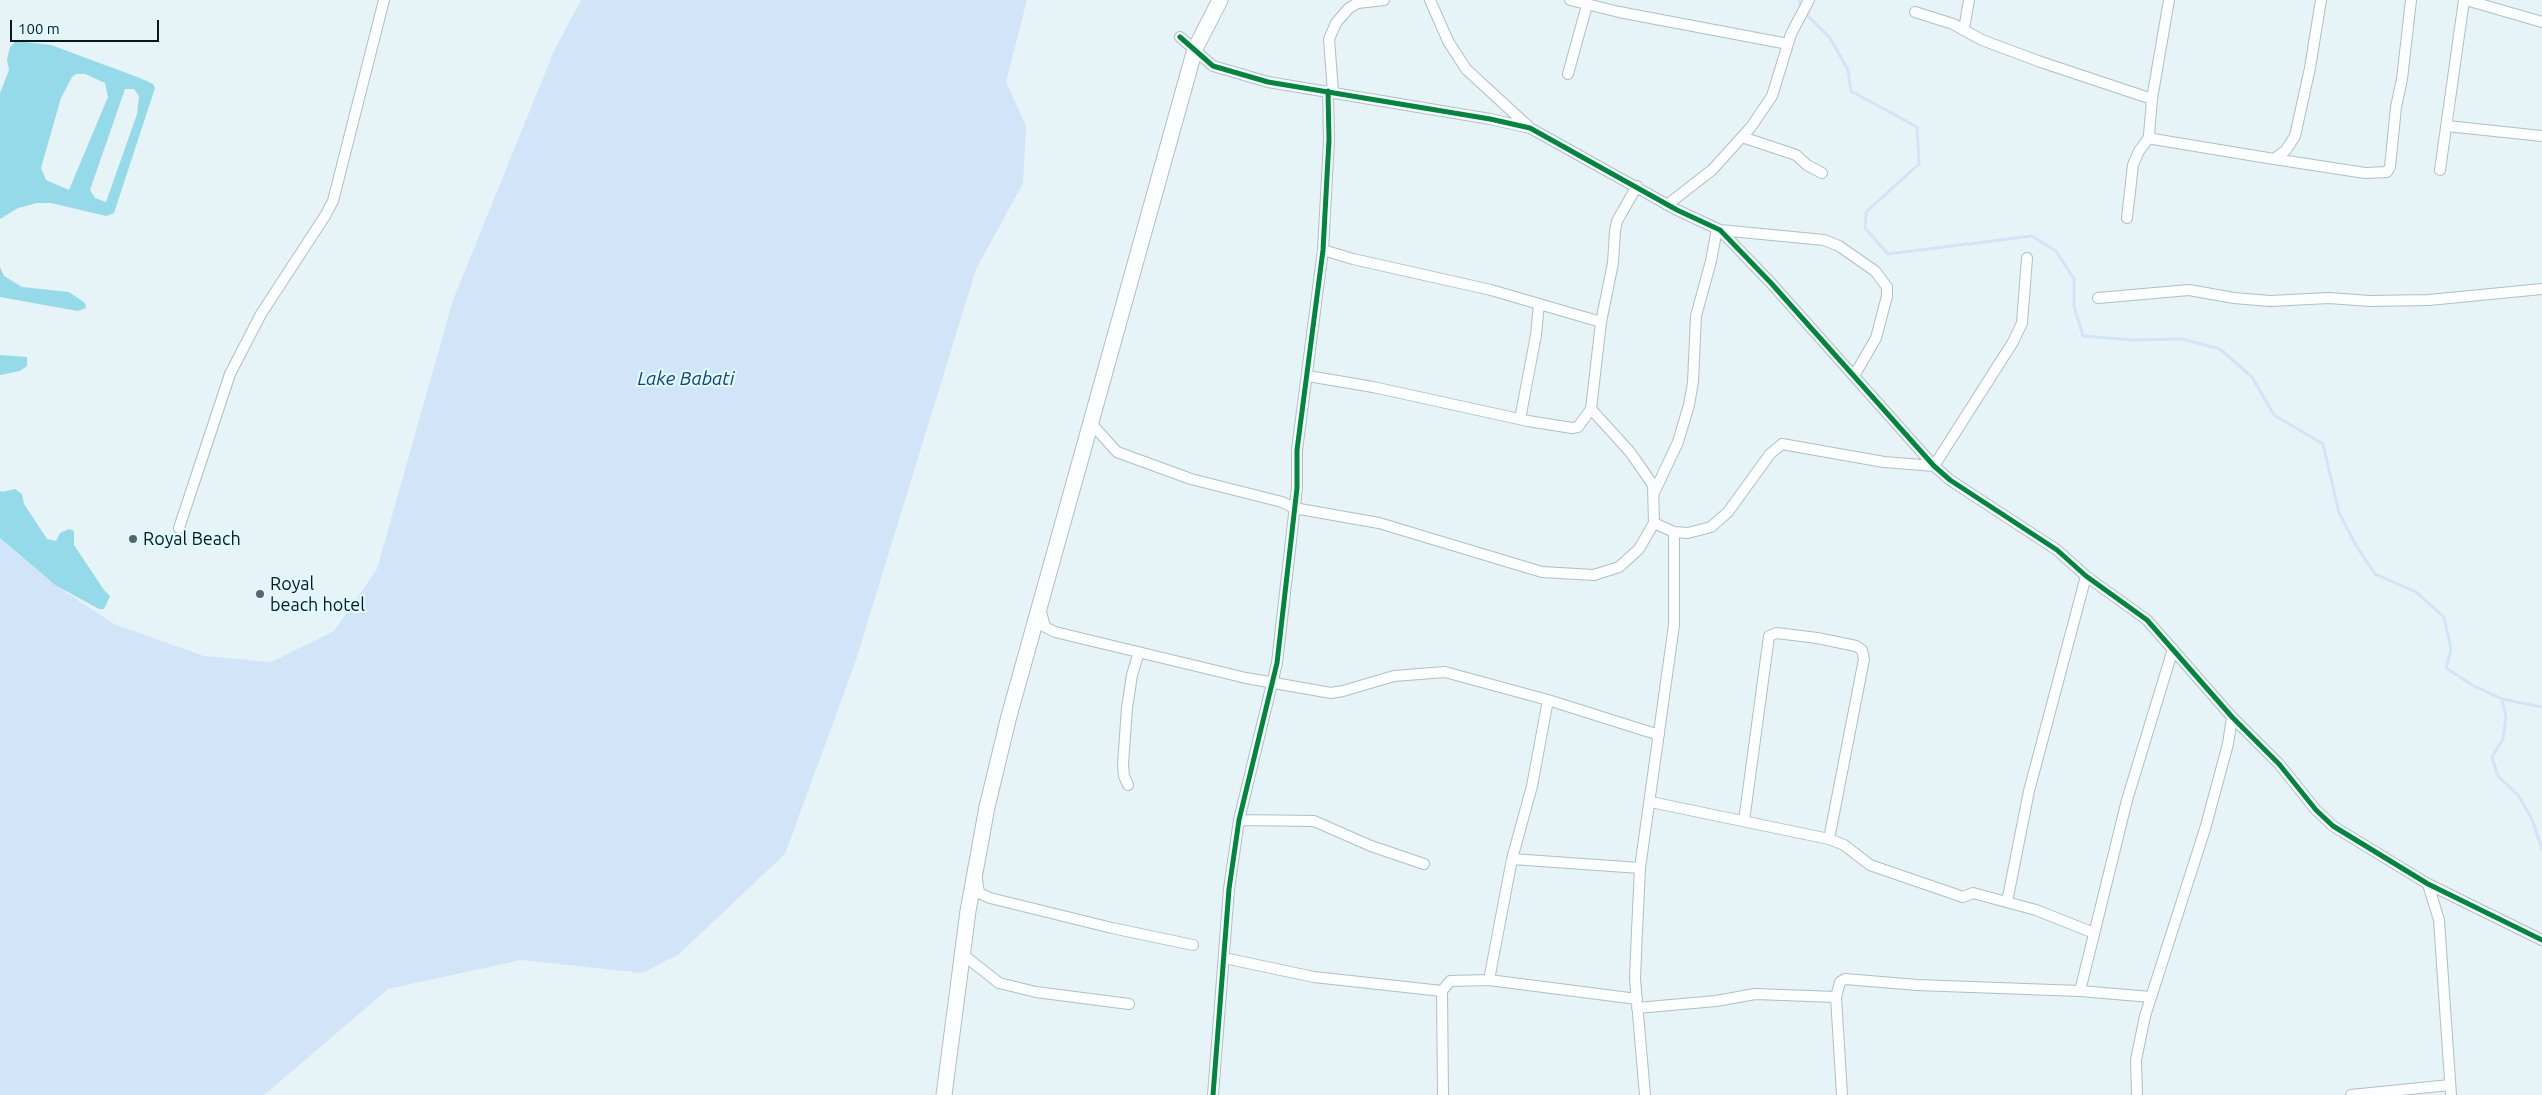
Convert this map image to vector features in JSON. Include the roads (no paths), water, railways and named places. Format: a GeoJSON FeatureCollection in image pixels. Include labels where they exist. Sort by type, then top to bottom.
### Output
{"type":"FeatureCollection","features":[{"type":"Feature","properties":{"kind":"highway"},"geometry":{"type":"LineString","coordinates":[[945,1094],[961,954],[989,797],[1039,603],[1195,49],[1220,0]]}},
{"type":"Feature","properties":{"kind":"street"},"geometry":{"type":"LineString","coordinates":[[179,528],[230,374],[261,314],[333,201],[384,0]]}},
{"type":"Feature","properties":{"kind":"street"},"geometry":{"type":"LineString","coordinates":[[1214,1095],[1229,889],[1239,820],[1273,683],[1294,508],[1297,450],[1323,250],[1329,140],[1329,39],[1336,23],[1349,8],[1358,3],[1384,0]]}},
{"type":"Feature","properties":{"kind":"street"},"geometry":{"type":"LineString","coordinates":[[1430,0],[1448,41],[1466,69],[1530,128],[1668,205],[1718,229],[1824,240],[1839,246],[1875,271],[1887,287],[1887,296],[1876,338],[1854,376]]}},
{"type":"Feature","properties":{"kind":"street"},"geometry":{"type":"LineString","coordinates":[[1570,0],[1586,5],[1788,44]]}},
{"type":"Feature","properties":{"kind":"street"},"geometry":{"type":"LineString","coordinates":[[1668,205],[1712,170],[1752,127],[1772,96],[1795,24],[1810,0]]}},
{"type":"Feature","properties":{"kind":"street"},"geometry":{"type":"LineString","coordinates":[[1964,29],[1969,0]]}},
{"type":"Feature","properties":{"kind":"street"},"geometry":{"type":"LineString","coordinates":[[2169,0],[2148,132],[2153,139],[2221,152],[2365,173],[2387,172],[2390,167],[2411,0]]}},
{"type":"Feature","properties":{"kind":"street"},"geometry":{"type":"LineString","coordinates":[[2274,159],[2286,150],[2295,136],[2310,68],[2321,0]]}},
{"type":"Feature","properties":{"kind":"street"},"geometry":{"type":"LineString","coordinates":[[2440,170],[2465,0],[2499,4],[2542,22]]}},
{"type":"Feature","properties":{"kind":"street"},"geometry":{"type":"LineString","coordinates":[[1568,74],[1586,5]]}},
{"type":"Feature","properties":{"kind":"street"},"geometry":{"type":"LineString","coordinates":[[1915,12],[1964,29],[1982,40],[2006,49],[2152,99]]}},
{"type":"Feature","properties":{"kind":"street"},"geometry":{"type":"LineString","coordinates":[[1180,37],[1213,66],[1268,82],[1330,91],[1530,128]]}},
{"type":"Feature","properties":{"kind":"street"},"geometry":{"type":"LineString","coordinates":[[2447,126],[2542,136]]}},
{"type":"Feature","properties":{"kind":"street"},"geometry":{"type":"LineString","coordinates":[[1742,136],[1796,155],[1807,165],[1822,173]]}},
{"type":"Feature","properties":{"kind":"street"},"geometry":{"type":"LineString","coordinates":[[2127,218],[2133,165],[2139,151],[2150,136]]}},
{"type":"Feature","properties":{"kind":"street"},"geometry":{"type":"LineString","coordinates":[[1308,376],[1373,387],[1520,419],[1572,428],[1578,427],[1591,409],[1601,322],[1609,286],[1617,221],[1637,186]]}},
{"type":"Feature","properties":{"kind":"street"},"geometry":{"type":"LineString","coordinates":[[1718,229],[1771,283],[1934,466],[1950,480],[2057,550],[2086,576],[2147,620],[2232,717],[2279,764],[2316,810],[2333,826],[2428,884],[2542,940]]}},
{"type":"Feature","properties":{"kind":"street"},"geometry":{"type":"LineString","coordinates":[[1654,493],[1678,442],[1689,405],[1693,376],[1696,316],[1712,261],[1718,229]]}},
{"type":"Feature","properties":{"kind":"street"},"geometry":{"type":"LineString","coordinates":[[1323,250],[1353,259],[1491,290],[1601,322]]}},
{"type":"Feature","properties":{"kind":"street"},"geometry":{"type":"LineString","coordinates":[[1934,466],[2014,342],[2022,323],[2027,258]]}},
{"type":"Feature","properties":{"kind":"street"},"geometry":{"type":"LineString","coordinates":[[2098,298],[2189,290],[2270,301],[2329,298],[2370,301],[2409,300],[2542,289]]}},
{"type":"Feature","properties":{"kind":"street"},"geometry":{"type":"LineString","coordinates":[[1520,419],[1536,335],[1539,304]]}},
{"type":"Feature","properties":{"kind":"street"},"geometry":{"type":"LineString","coordinates":[[1090,422],[1117,452],[1192,479],[1282,502],[1294,508],[1379,523],[1449,542],[1517,566],[1542,572],[1594,575],[1619,567],[1639,549],[1654,524],[1654,493],[1653,485],[1644,470],[1591,409]]}},
{"type":"Feature","properties":{"kind":"street"},"geometry":{"type":"LineString","coordinates":[[1654,524],[1674,532],[1688,533],[1704,530],[1721,520],[1770,454],[1782,444],[1875,461],[1934,466]]}},
{"type":"Feature","properties":{"kind":"street"},"geometry":{"type":"LineString","coordinates":[[1645,1095],[1635,967],[1640,868],[1651,802],[1658,735],[1674,625],[1674,532]]}},
{"type":"Feature","properties":{"kind":"street"},"geometry":{"type":"LineString","coordinates":[[2006,902],[2029,791],[2086,576]]}},
{"type":"Feature","properties":{"kind":"street"},"geometry":{"type":"LineString","coordinates":[[1039,603],[1045,627],[1055,632],[1273,683],[1330,693],[1394,676],[1445,672],[1548,700],[1658,735]]}},
{"type":"Feature","properties":{"kind":"street"},"geometry":{"type":"LineString","coordinates":[[1744,821],[1769,636],[1777,633],[1817,638],[1856,646],[1862,650],[1864,659],[1829,839]]}},
{"type":"Feature","properties":{"kind":"street"},"geometry":{"type":"LineString","coordinates":[[2080,991],[2127,800],[2174,649]]}},
{"type":"Feature","properties":{"kind":"street"},"geometry":{"type":"LineString","coordinates":[[1128,785],[1124,776],[1123,764],[1127,708],[1132,675],[1139,652]]}},
{"type":"Feature","properties":{"kind":"street"},"geometry":{"type":"LineString","coordinates":[[1489,980],[1512,859],[1532,786],[1548,700]]}},
{"type":"Feature","properties":{"kind":"street"},"geometry":{"type":"LineString","coordinates":[[2137,1095],[2137,1046],[2205,829],[2228,744],[2232,717]]}},
{"type":"Feature","properties":{"kind":"street"},"geometry":{"type":"LineString","coordinates":[[1651,802],[1829,839],[1844,845],[1870,865],[1963,897],[1973,893],[2036,910],[2094,933]]}},
{"type":"Feature","properties":{"kind":"street"},"geometry":{"type":"LineString","coordinates":[[1239,820],[1314,821],[1371,846],[1424,864]]}},
{"type":"Feature","properties":{"kind":"street"},"geometry":{"type":"LineString","coordinates":[[1512,859],[1640,868]]}},
{"type":"Feature","properties":{"kind":"street"},"geometry":{"type":"LineString","coordinates":[[975,868],[979,893],[990,898],[1112,928],[1193,945]]}},
{"type":"Feature","properties":{"kind":"street"},"geometry":{"type":"LineString","coordinates":[[2351,1095],[2451,1090],[2439,920],[2428,884]]}},
{"type":"Feature","properties":{"kind":"street"},"geometry":{"type":"LineString","coordinates":[[961,954],[999,983],[1036,992],[1129,1004]]}},
{"type":"Feature","properties":{"kind":"street"},"geometry":{"type":"LineString","coordinates":[[1224,958],[1314,977],[1442,991]]}},
{"type":"Feature","properties":{"kind":"street"},"geometry":{"type":"LineString","coordinates":[[1842,1095],[1836,998],[1840,982],[1845,979],[1917,985],[2080,991],[2151,997]]}},
{"type":"Feature","properties":{"kind":"street"},"geometry":{"type":"LineString","coordinates":[[1443,1095],[1442,991],[1450,981],[1489,980],[1637,1003],[1716,1001],[1755,994],[1836,998]]}},
{"type":"Feature","properties":{"kind":"water","name":"Lake Babati"},"geometry":{"type":"Polygon","coordinates":[[[581,0],[1027,0],[1006,82],[1026,126],[1023,183],[976,269],[855,663],[785,854],[679,954],[643,973],[521,960],[388,989],[264,1095],[0,1095],[0,538],[55,585],[114,624],[204,656],[271,662],[334,631],[377,569],[453,300],[554,51],[581,0]]]}},
{"type":"Feature","properties":{"kind":"waterway"},"geometry":{"type":"LineString","coordinates":[[1799,0],[1801,7]]}},
{"type":"Feature","properties":{"kind":"waterway"},"geometry":{"type":"LineString","coordinates":[[1804,12],[1830,38],[1848,70],[1851,91],[1917,127],[1919,164],[1866,212],[1865,228],[1888,254],[2032,236],[2056,251],[2074,279],[2074,306],[2083,336],[2132,340],[2182,339],[2220,349],[2252,377],[2274,415],[2323,444],[2339,513],[2357,547],[2375,574],[2416,592],[2444,617],[2451,649],[2446,668],[2472,685],[2502,699],[2506,717],[2503,739],[2492,757],[2498,776],[2518,795],[2532,819],[2542,849]]}},
{"type":"Feature","properties":{"kind":"waterway"},"geometry":{"type":"LineString","coordinates":[[2502,699],[2542,707]]}},
{"type":"Feature","properties":{"kind":"place","name":"Royal Beach"},"geometry":{"type":"Point","coordinates":[133,539]}},
{"type":"Feature","properties":{"kind":"place","name":"Royal beach hotel"},"geometry":{"type":"Point","coordinates":[260,594]}}]}
